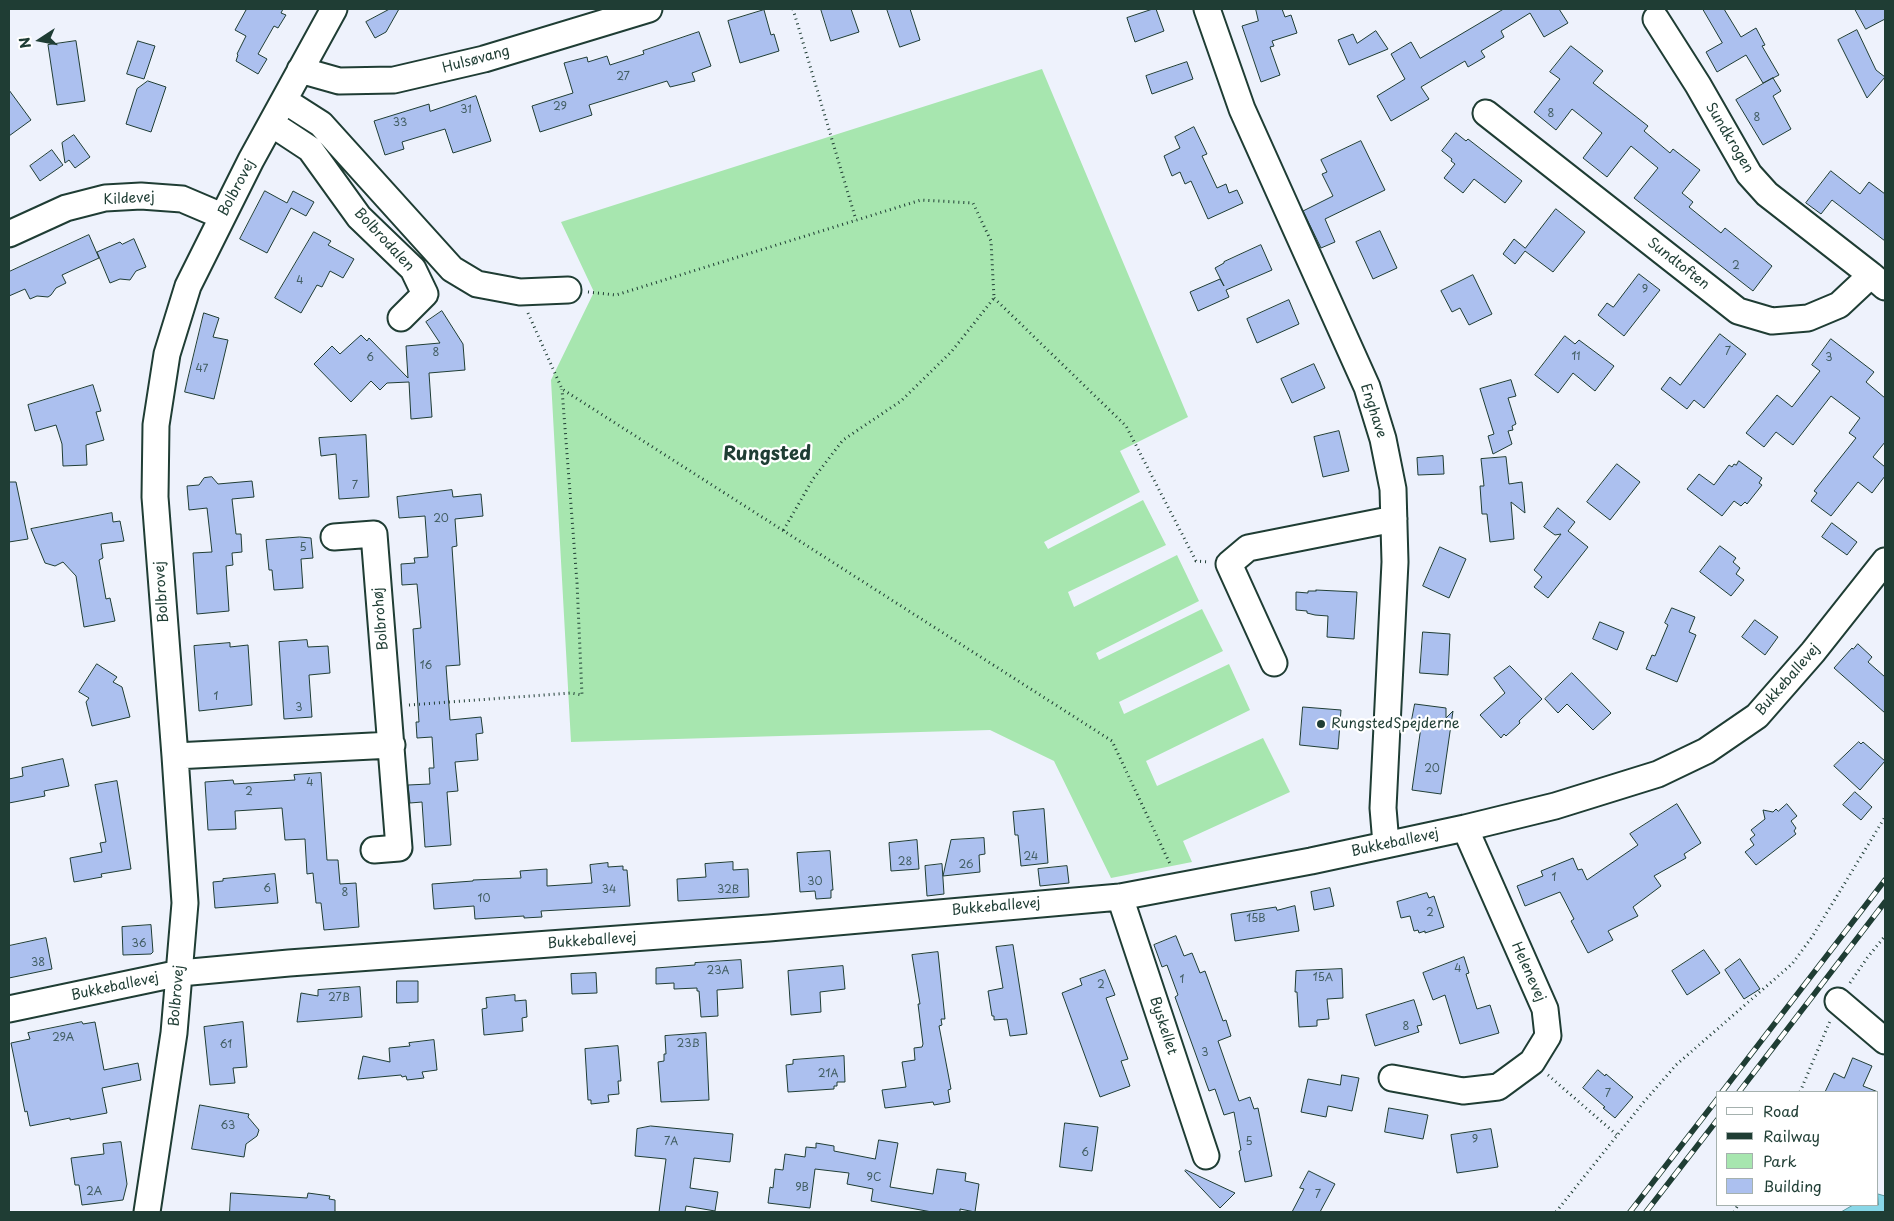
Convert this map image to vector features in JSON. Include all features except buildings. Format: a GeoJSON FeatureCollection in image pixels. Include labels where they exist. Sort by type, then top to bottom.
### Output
{"type":"FeatureCollection","features":[{"type":"Feature","properties":{"kind":"street","name":"Bolbrovej"},"geometry":{"type":"LineString","coordinates":[[147,1212],[174,1033],[185,903],[155,497],[156,426],[167,354],[188,286],[222,216],[334,9]]}},
{"type":"Feature","properties":{"kind":"street","name":"Hulsøvang"},"geometry":{"type":"LineString","coordinates":[[300,70],[339,81],[394,80],[484,59],[649,9]]}},
{"type":"Feature","properties":{"kind":"street","name":"Enghave"},"geometry":{"type":"LineString","coordinates":[[1207,9],[1242,109],[1367,387],[1383,439],[1393,489],[1395,562],[1383,808],[1386,844]]}},
{"type":"Feature","properties":{"kind":"street","name":"Sundkrogen"},"geometry":{"type":"LineString","coordinates":[[1656,19],[1698,84],[1749,174],[1767,194],[1878,281]]}},
{"type":"Feature","properties":{"kind":"street"},"geometry":{"type":"LineString","coordinates":[[285,101],[321,124],[452,269],[477,284],[520,292],[568,290]]}},
{"type":"Feature","properties":{"kind":"street","name":"Sundtoften"},"geometry":{"type":"LineString","coordinates":[[1486,113],[1738,311],[1772,321],[1808,318],[1839,305],[1878,281]]}},
{"type":"Feature","properties":{"kind":"street","name":"Bolbrodalen"},"geometry":{"type":"LineString","coordinates":[[272,124],[310,149],[359,217],[413,269],[425,294],[401,318]]}},
{"type":"Feature","properties":{"kind":"street","name":"Kildevej"},"geometry":{"type":"LineString","coordinates":[[9,234],[66,208],[105,198],[141,196],[182,199],[222,216]]}},
{"type":"Feature","properties":{"kind":"street"},"geometry":{"type":"LineString","coordinates":[[1274,663],[1229,564],[1248,548],[1394,519]]}},
{"type":"Feature","properties":{"kind":"street","name":"Bolbrohøj"},"geometry":{"type":"LineString","coordinates":[[334,537],[374,534],[399,848],[374,850]]}},
{"type":"Feature","properties":{"kind":"street","name":"Bukkeballevej"},"geometry":{"type":"LineString","coordinates":[[9,1009],[180,973],[298,962],[769,928],[1120,896],[1311,861],[1466,828],[1555,806],[1658,774],[1706,752],[1757,716],[1813,652],[1885,561]]}},
{"type":"Feature","properties":{"kind":"street"},"geometry":{"type":"LineString","coordinates":[[175,756],[392,745]]}},
{"type":"Feature","properties":{"kind":"street","name":"Helenevej"},"geometry":{"type":"LineString","coordinates":[[1392,1078],[1463,1091],[1498,1087],[1532,1062],[1548,1036],[1545,1009],[1466,828]]}},
{"type":"Feature","properties":{"kind":"street","name":"Byskellet"},"geometry":{"type":"LineString","coordinates":[[1120,896],[1206,1156]]}},
{"type":"Feature","properties":{"kind":"street"},"geometry":{"type":"LineString","coordinates":[[1838,1001],[1885,1041]]}},
{"type":"Feature","properties":{"kind":"path"},"geometry":{"type":"LineString","coordinates":[[793,9],[856,220]]}},
{"type":"Feature","properties":{"kind":"path"},"geometry":{"type":"LineString","coordinates":[[568,290],[616,295],[921,200],[973,203],[991,241],[994,298],[952,351],[901,401],[843,440],[813,479],[783,531]]}},
{"type":"Feature","properties":{"kind":"path"},"geometry":{"type":"LineString","coordinates":[[389,707],[571,693],[582,695],[577,583],[562,389],[520,292]]}},
{"type":"Feature","properties":{"kind":"path"},"geometry":{"type":"LineString","coordinates":[[994,298],[1126,426],[1196,561],[1229,564]]}},
{"type":"Feature","properties":{"kind":"path"},"geometry":{"type":"LineString","coordinates":[[562,389],[1112,741],[1180,884]]}},
{"type":"Feature","properties":{"kind":"path"},"geometry":{"type":"LineString","coordinates":[[1556,1212],[1676,1065],[1792,964],[1812,937],[1885,817]]}},
{"type":"Feature","properties":{"kind":"path"},"geometry":{"type":"LineString","coordinates":[[1532,1062],[1617,1135]]}},
{"type":"Feature","properties":{"kind":"green space"},"geometry":{"type":"Polygon","coordinates":[[[1042,69],[1188,417],[1120,451],[1140,492],[1044,542],[1048,549],[1143,500],[1166,545],[1068,592],[1074,607],[1177,555],[1199,601],[1096,653],[1099,660],[1202,609],[1223,651],[1119,702],[1124,714],[1229,664],[1250,710],[1146,761],[1157,786],[1263,738],[1290,792],[1183,841],[1192,862],[1111,878],[1054,761],[990,730],[571,742],[551,380],[594,292],[561,222],[1042,69]]]}},
{"type":"Feature","properties":{"kind":"water"},"geometry":{"type":"Polygon","coordinates":[[[1879,1194],[1885,1196],[1885,1212],[1841,1212],[1851,1206],[1879,1206],[1879,1194]]]}},
{"type":"Feature","properties":{"kind":"railway"},"geometry":{"type":"LineString","coordinates":[[1723,1091],[1885,880]]}},
{"type":"Feature","properties":{"kind":"railway"},"geometry":{"type":"LineString","coordinates":[[1740,1091],[1885,902]]}},
{"type":"Feature","properties":{"kind":"railway"},"geometry":{"type":"LineString","coordinates":[[1630,1212],[1716,1101]]}},
{"type":"Feature","properties":{"kind":"railway"},"geometry":{"type":"LineString","coordinates":[[1646,1212],[1716,1122]]}},
{"type":"Feature","properties":{"kind":"place","name":"RungstedSpejderne"},"geometry":{"type":"Point","coordinates":[1321,724]}},
{"type":"Feature","properties":{"kind":"district","name":"Rungsted"},"geometry":{"type":"Point","coordinates":[767,455]}}]}
